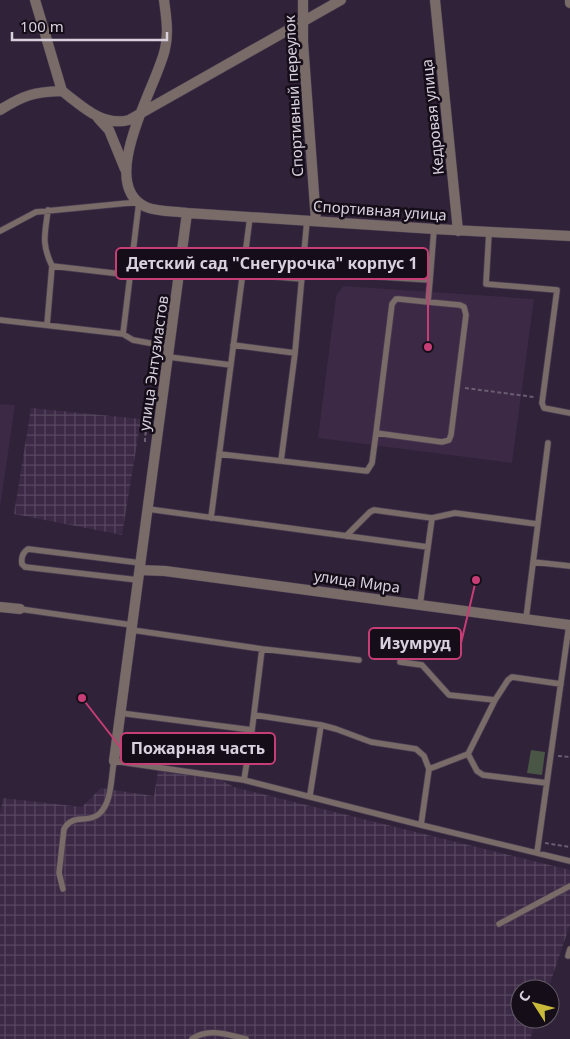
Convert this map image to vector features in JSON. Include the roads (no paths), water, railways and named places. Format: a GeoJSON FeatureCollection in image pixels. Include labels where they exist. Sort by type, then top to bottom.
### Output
{"type":"FeatureCollection","features":[{"type":"Feature","properties":{"kind":"street"},"geometry":{"type":"LineString","coordinates":[[35,0],[62,91],[96,116],[109,130],[127,174]]}},
{"type":"Feature","properties":{"kind":"street"},"geometry":{"type":"LineString","coordinates":[[164,0],[167,36],[166,49],[128,148],[127,174],[129,187],[133,195],[145,206],[187,213]]}},
{"type":"Feature","properties":{"kind":"street","name":"Спортивный переулок"},"geometry":{"type":"LineString","coordinates":[[303,0],[303,42],[311,221]]}},
{"type":"Feature","properties":{"kind":"street"},"geometry":{"type":"LineString","coordinates":[[96,116],[113,122],[129,120],[341,0]]}},
{"type":"Feature","properties":{"kind":"street","name":"Кедровая улица"},"geometry":{"type":"LineString","coordinates":[[435,0],[458,231]]}},
{"type":"Feature","properties":{"kind":"street"},"geometry":{"type":"LineString","coordinates":[[0,110],[17,99],[32,93],[62,91]]}},
{"type":"Feature","properties":{"kind":"street","name":"Спортивная улица"},"geometry":{"type":"LineString","coordinates":[[187,213],[434,230],[570,236]]}},
{"type":"Feature","properties":{"kind":"street","name":"улица Энтузиастов"},"geometry":{"type":"LineString","coordinates":[[114,761],[170,352],[187,213]]}},
{"type":"Feature","properties":{"kind":"street","name":"улица Мира"},"geometry":{"type":"LineString","coordinates":[[140,571],[165,571],[570,625]]}},
{"type":"Feature","properties":{"kind":"street"},"geometry":{"type":"LineString","coordinates":[[0,607],[20,609]]}},
{"type":"Feature","properties":{"kind":"lane"},"geometry":{"type":"LineString","coordinates":[[0,232],[36,212],[139,202],[123,334]]}},
{"type":"Feature","properties":{"kind":"lane"},"geometry":{"type":"LineString","coordinates":[[46,325],[52,266],[44,244],[48,210]]}},
{"type":"Feature","properties":{"kind":"lane"},"geometry":{"type":"LineString","coordinates":[[211,518],[250,217]]}},
{"type":"Feature","properties":{"kind":"lane"},"geometry":{"type":"LineString","coordinates":[[281,461],[295,353],[302,279],[311,221]]}},
{"type":"Feature","properties":{"kind":"lane"},"geometry":{"type":"LineString","coordinates":[[428,302],[434,230]]}},
{"type":"Feature","properties":{"kind":"lane"},"geometry":{"type":"LineString","coordinates":[[489,232],[486,284],[557,290],[542,403],[544,408],[570,413]]}},
{"type":"Feature","properties":{"kind":"lane"},"geometry":{"type":"LineString","coordinates":[[52,266],[130,275]]}},
{"type":"Feature","properties":{"kind":"lane"},"geometry":{"type":"LineString","coordinates":[[303,272],[430,280]]}},
{"type":"Feature","properties":{"kind":"lane"},"geometry":{"type":"LineString","coordinates":[[243,274],[302,279]]}},
{"type":"Feature","properties":{"kind":"lane"},"geometry":{"type":"LineString","coordinates":[[219,454],[367,471],[372,463],[392,304],[396,299],[400,299],[460,305],[466,310],[450,440],[446,442],[376,433]]}},
{"type":"Feature","properties":{"kind":"lane"},"geometry":{"type":"LineString","coordinates":[[0,320],[123,334],[133,340],[170,352],[231,365]]}},
{"type":"Feature","properties":{"kind":"lane"},"geometry":{"type":"LineString","coordinates":[[233,345],[295,353]]}},
{"type":"Feature","properties":{"kind":"lane"},"geometry":{"type":"LineString","coordinates":[[526,619],[548,443]]}},
{"type":"Feature","properties":{"kind":"lane"},"geometry":{"type":"LineString","coordinates":[[148,509],[428,547]]}},
{"type":"Feature","properties":{"kind":"lane"},"geometry":{"type":"LineString","coordinates":[[346,536],[374,510],[432,518],[455,514],[538,524]]}},
{"type":"Feature","properties":{"kind":"lane"},"geometry":{"type":"LineString","coordinates":[[420,605],[432,518]]}},
{"type":"Feature","properties":{"kind":"lane"},"geometry":{"type":"LineString","coordinates":[[28,549],[140,571],[25,567],[22,564],[22,560],[24,552],[28,549]]}},
{"type":"Feature","properties":{"kind":"lane"},"geometry":{"type":"LineString","coordinates":[[533,562],[570,566]]}},
{"type":"Feature","properties":{"kind":"lane"},"geometry":{"type":"LineString","coordinates":[[20,609],[262,649],[358,660]]}},
{"type":"Feature","properties":{"kind":"lane"},"geometry":{"type":"LineString","coordinates":[[537,853],[570,625]]}},
{"type":"Feature","properties":{"kind":"lane"},"geometry":{"type":"LineString","coordinates":[[244,780],[262,649]]}},
{"type":"Feature","properties":{"kind":"lane"},"geometry":{"type":"LineString","coordinates":[[400,662],[422,665],[449,695],[495,700]]}},
{"type":"Feature","properties":{"kind":"lane"},"geometry":{"type":"LineString","coordinates":[[429,770],[460,759],[468,754],[495,700],[512,677],[561,684]]}},
{"type":"Feature","properties":{"kind":"lane"},"geometry":{"type":"LineString","coordinates":[[120,713],[252,730]]}},
{"type":"Feature","properties":{"kind":"lane"},"geometry":{"type":"LineString","coordinates":[[254,715],[321,725],[372,742],[416,749],[424,756],[429,770],[421,825]]}},
{"type":"Feature","properties":{"kind":"lane"},"geometry":{"type":"LineString","coordinates":[[310,795],[321,725]]}},
{"type":"Feature","properties":{"kind":"lane"},"geometry":{"type":"LineString","coordinates":[[468,754],[477,771],[483,776],[547,783]]}},
{"type":"Feature","properties":{"kind":"lane"},"geometry":{"type":"LineString","coordinates":[[63,888],[59,874],[64,829],[73,820],[87,819],[99,814],[105,807],[114,761],[244,780],[570,861]]}},
{"type":"Feature","properties":{"kind":"lane"},"geometry":{"type":"LineString","coordinates":[[499,924],[570,886]]}},
{"type":"Feature","properties":{"kind":"lane"},"geometry":{"type":"LineString","coordinates":[[568,956],[570,949]]}},
{"type":"Feature","properties":{"kind":"lane"},"geometry":{"type":"LineString","coordinates":[[192,1039],[206,1032],[221,1033],[246,1039]]}},
{"type":"Feature","properties":{"kind":"place","name":"Детский сад \"Снегурочка\" корпус 1"},"geometry":{"type":"Point","coordinates":[428,347]}},
{"type":"Feature","properties":{"kind":"place","name":"Изумруд"},"geometry":{"type":"Point","coordinates":[476,580]}},
{"type":"Feature","properties":{"kind":"place","name":"Пожарная часть"},"geometry":{"type":"Point","coordinates":[82,698]}}]}
